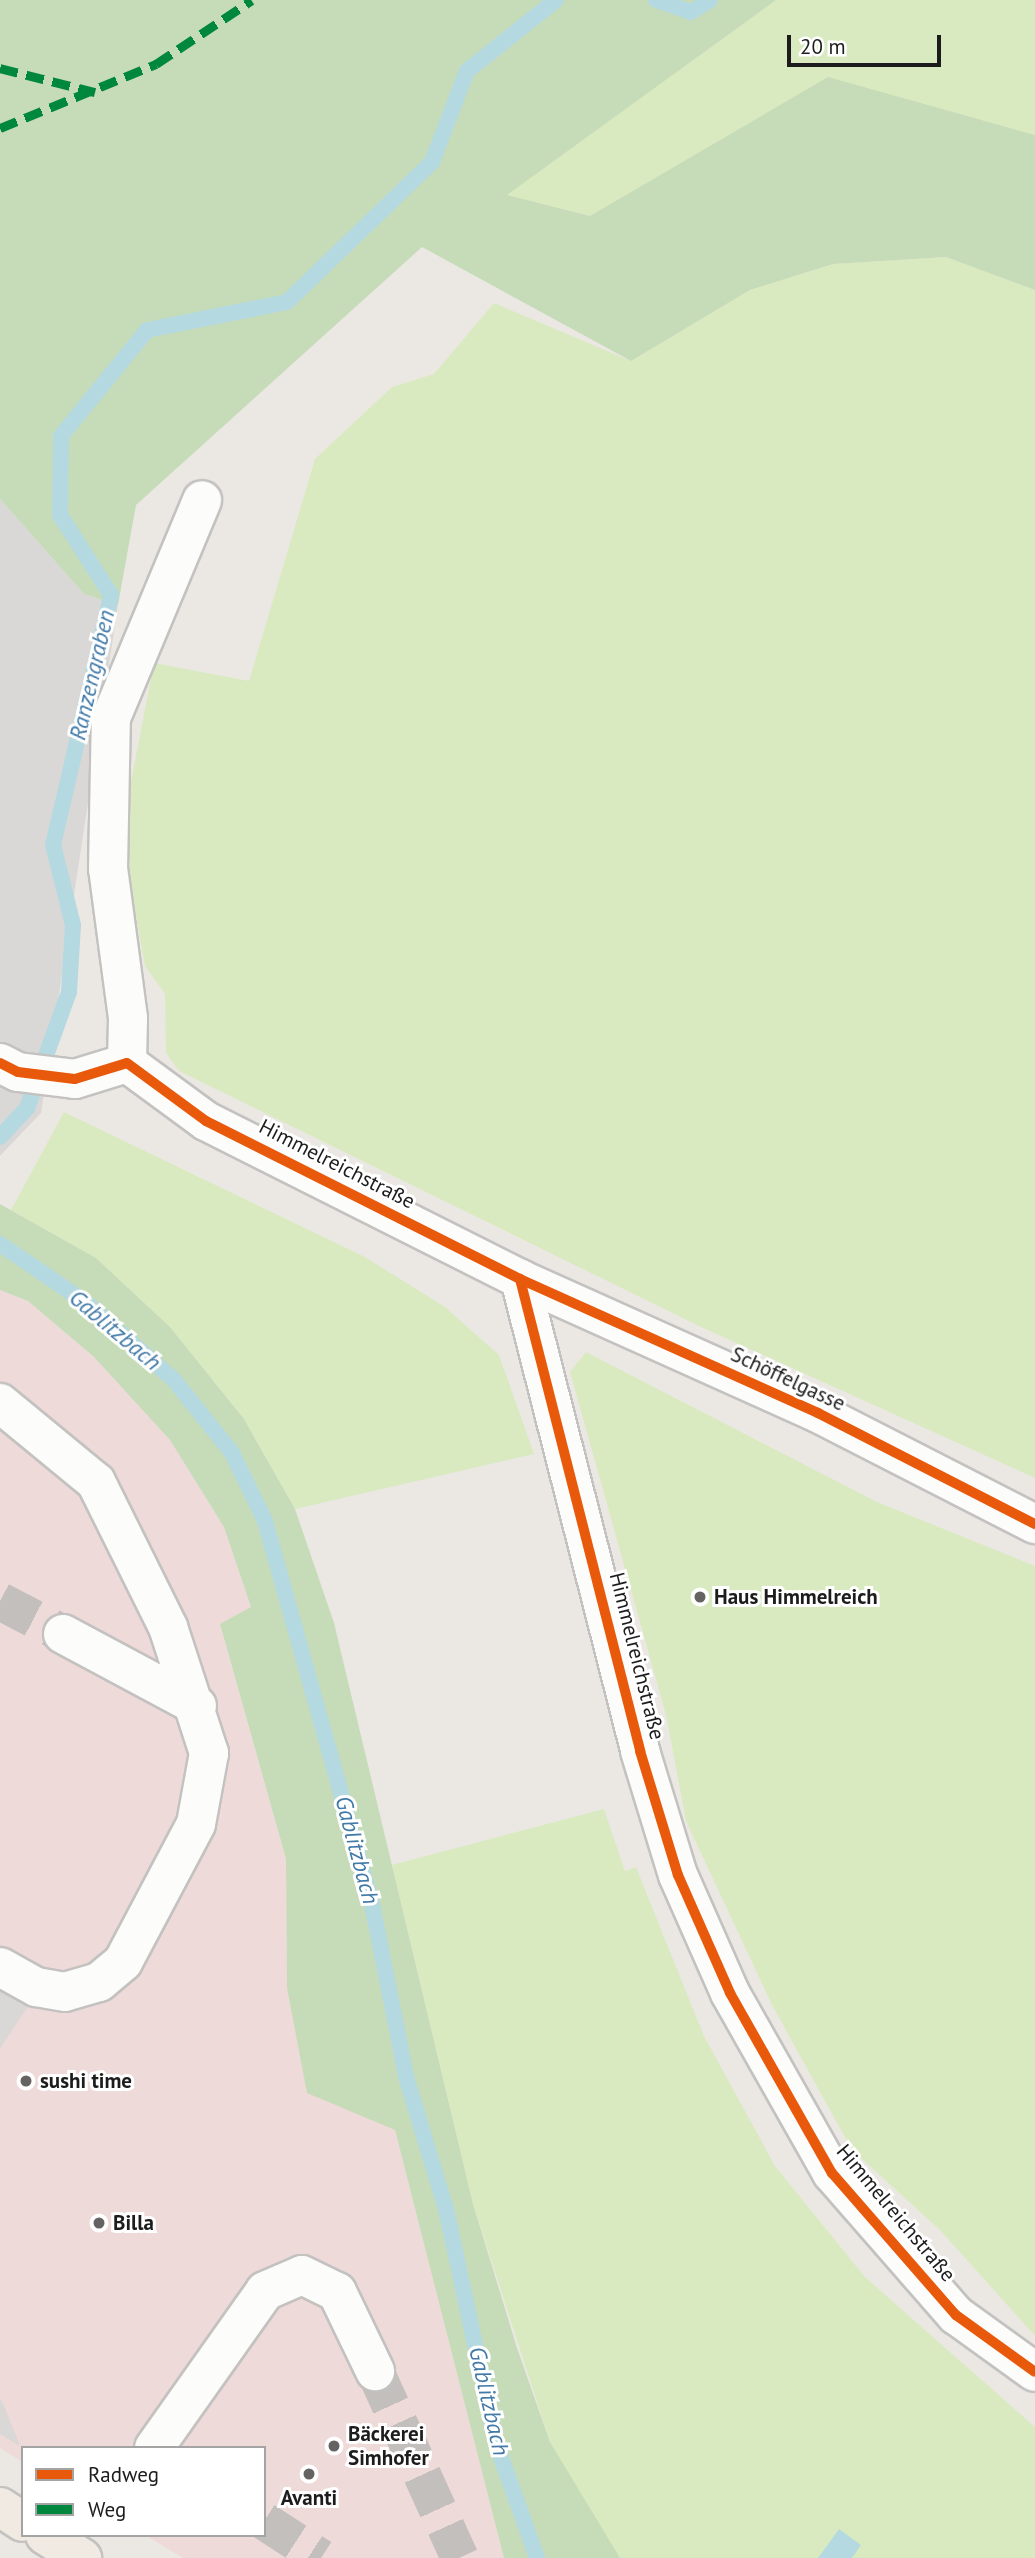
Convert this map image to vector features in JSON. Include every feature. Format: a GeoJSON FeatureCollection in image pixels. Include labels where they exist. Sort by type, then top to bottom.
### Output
{"type":"FeatureCollection","features":[{"type":"Feature","properties":{"kind":"main road"},"geometry":{"type":"LineString","coordinates":[[0,2507],[21,2520]]}},
{"type":"Feature","properties":{"kind":"main road"},"geometry":{"type":"LineString","coordinates":[[48,2537],[82,2558]]}},
{"type":"Feature","properties":{"kind":"street"},"geometry":{"type":"LineString","coordinates":[[9,1068],[56,1079],[127,1063],[128,1018],[108,869],[111,718],[202,499]]}},
{"type":"Feature","properties":{"kind":"street","name":"Himmelreichstraße"},"geometry":{"type":"LineString","coordinates":[[127,1063],[162,1082],[206,1121],[520,1279],[640,1752],[678,1875],[730,1993],[832,2173],[956,2315],[1035,2372]]}},
{"type":"Feature","properties":{"kind":"street","name":"Schöffelgasse"},"geometry":{"type":"LineString","coordinates":[[520,1279],[818,1413],[1035,1524]]}},
{"type":"Feature","properties":{"kind":"street"},"geometry":{"type":"LineString","coordinates":[[0,1403],[96,1482],[168,1627],[197,1706],[209,1753],[196,1824],[123,1962],[99,1982],[65,1992],[36,1987],[0,1967]]}},
{"type":"Feature","properties":{"kind":"street"},"geometry":{"type":"LineString","coordinates":[[63,1634],[197,1706]]}},
{"type":"Feature","properties":{"kind":"street"},"geometry":{"type":"LineString","coordinates":[[155,2446],[265,2291],[302,2275],[337,2292],[375,2371]]}},
{"type":"Feature","properties":{"kind":"shaded area"},"geometry":{"type":"Polygon","coordinates":[[[0,499],[84,594],[118,605],[41,1113],[0,1156],[0,499]]]}},
{"type":"Feature","properties":{"kind":"shaded area"},"geometry":{"type":"Polygon","coordinates":[[[0,1290],[28,1301],[94,1357],[170,1440],[224,1527],[251,1607],[220,1625],[286,1859],[287,1988],[307,2092],[395,2130],[504,2558],[183,2558],[148,2537],[266,2537],[266,2446],[21,2446],[21,2461],[0,2448],[0,1290]]]}},
{"type":"Feature","properties":{"kind":"shaded area"},"geometry":{"type":"Polygon","coordinates":[[[0,1989],[28,2006],[0,2049],[0,1989]]]}},
{"type":"Feature","properties":{"kind":"shaded area"},"geometry":{"type":"Polygon","coordinates":[[[0,2399],[2,2401],[20,2446],[0,2434],[0,2399]]]}},
{"type":"Feature","properties":{"kind":"green space"},"geometry":{"type":"Polygon","coordinates":[[[0,0],[776,0],[507,195],[590,216],[828,77],[1035,135],[1035,290],[946,257],[833,264],[750,290],[631,361],[422,247],[136,505],[118,605],[84,594],[0,499],[0,0]]]}},
{"type":"Feature","properties":{"kind":"green space"},"geometry":{"type":"Polygon","coordinates":[[[776,0],[1035,0],[1035,135],[828,78],[590,216],[506,195],[776,0]]]}},
{"type":"Feature","properties":{"kind":"green space"},"geometry":{"type":"Polygon","coordinates":[[[946,257],[1035,290],[1035,1478],[699,1326],[179,1071],[166,1053],[165,994],[145,966],[121,833],[154,663],[249,681],[315,459],[392,387],[434,374],[494,303],[631,361],[750,290],[833,264],[946,257]]]}},
{"type":"Feature","properties":{"kind":"green space"},"geometry":{"type":"Polygon","coordinates":[[[64,1112],[365,1257],[445,1307],[499,1355],[534,1454],[295,1509],[244,1419],[170,1327],[96,1258],[11,1210],[64,1112]]]}},
{"type":"Feature","properties":{"kind":"green space"},"geometry":{"type":"Polygon","coordinates":[[[0,1204],[96,1258],[170,1327],[244,1419],[295,1509],[334,1623],[473,2204],[517,2348],[550,2442],[620,2558],[504,2558],[395,2130],[307,2093],[287,1988],[286,1859],[220,1624],[251,1607],[224,1527],[170,1440],[94,1357],[28,1301],[0,1290],[0,1204]]]}},
{"type":"Feature","properties":{"kind":"green space"},"geometry":{"type":"Polygon","coordinates":[[[586,1352],[877,1502],[1035,1566],[1035,2336],[940,2230],[852,2150],[772,2005],[686,1821],[666,1715],[570,1372],[586,1352]]]}},
{"type":"Feature","properties":{"kind":"green space"},"geometry":{"type":"Polygon","coordinates":[[[604,1809],[625,1871],[636,1867],[704,2036],[775,2166],[865,2277],[1035,2427],[1035,2558],[620,2558],[573,2487],[550,2442],[473,2204],[392,1865],[604,1809]]]}},
{"type":"Feature","properties":{"kind":"water"},"geometry":{"type":"Polygon","coordinates":[[[839,2529],[861,2545],[852,2558],[818,2558],[839,2529]]]}},
{"type":"Feature","properties":{"kind":"waterway","name":"Ranzengraben"},"geometry":{"type":"LineString","coordinates":[[0,1137],[27,1108],[69,992],[73,925],[53,845],[111,595],[60,515],[61,436],[147,330],[287,302],[432,162],[467,71],[556,0]]}},
{"type":"Feature","properties":{"kind":"waterway","name":"Ranzengraben"},"geometry":{"type":"LineString","coordinates":[[656,0],[691,12],[710,0]]}},
{"type":"Feature","properties":{"kind":"waterway","name":"Gablitzbach"},"geometry":{"type":"LineString","coordinates":[[0,1244],[85,1302],[174,1380],[232,1453],[265,1521],[373,1909],[407,2080],[446,2209],[497,2446],[537,2558]]}},
{"type":"Feature","properties":{"kind":"tunnel"},"geometry":{"type":"LineString","coordinates":[[0,1601],[63,1634]]}},
{"type":"Feature","properties":{"kind":"tunnel"},"geometry":{"type":"LineString","coordinates":[[375,2371],[460,2558]]}},
{"type":"Feature","properties":{"kind":"tunnel"},"geometry":{"type":"LineString","coordinates":[[266,2522],[321,2558]]}},
{"type":"Feature","properties":{"kind":"marked path"},"geometry":{"type":"LineString","coordinates":[[0,128],[156,64],[252,0]]}},
{"type":"Feature","properties":{"kind":"marked path"},"geometry":{"type":"LineString","coordinates":[[0,68],[95,92]]}},
{"type":"Feature","properties":{"kind":"cycle path"},"geometry":{"type":"LineString","coordinates":[[0,1063],[18,1072],[75,1079],[127,1063],[206,1121],[520,1279],[818,1413],[1035,1524]]}},
{"type":"Feature","properties":{"kind":"cycle path"},"geometry":{"type":"LineString","coordinates":[[520,1279],[640,1751],[678,1875],[730,1993],[832,2173],[956,2315],[1035,2372]]}},
{"type":"Feature","properties":{"kind":"place","name":"Haus Himmelreich"},"geometry":{"type":"Point","coordinates":[700,1597]}},
{"type":"Feature","properties":{"kind":"place","name":"sushi time"},"geometry":{"type":"Point","coordinates":[26,2081]}},
{"type":"Feature","properties":{"kind":"place","name":"Billa"},"geometry":{"type":"Point","coordinates":[99,2223]}},
{"type":"Feature","properties":{"kind":"place","name":"Bäckerei Simhofer"},"geometry":{"type":"Point","coordinates":[334,2446]}},
{"type":"Feature","properties":{"kind":"place","name":"Avanti"},"geometry":{"type":"Point","coordinates":[309,2474]}}]}
